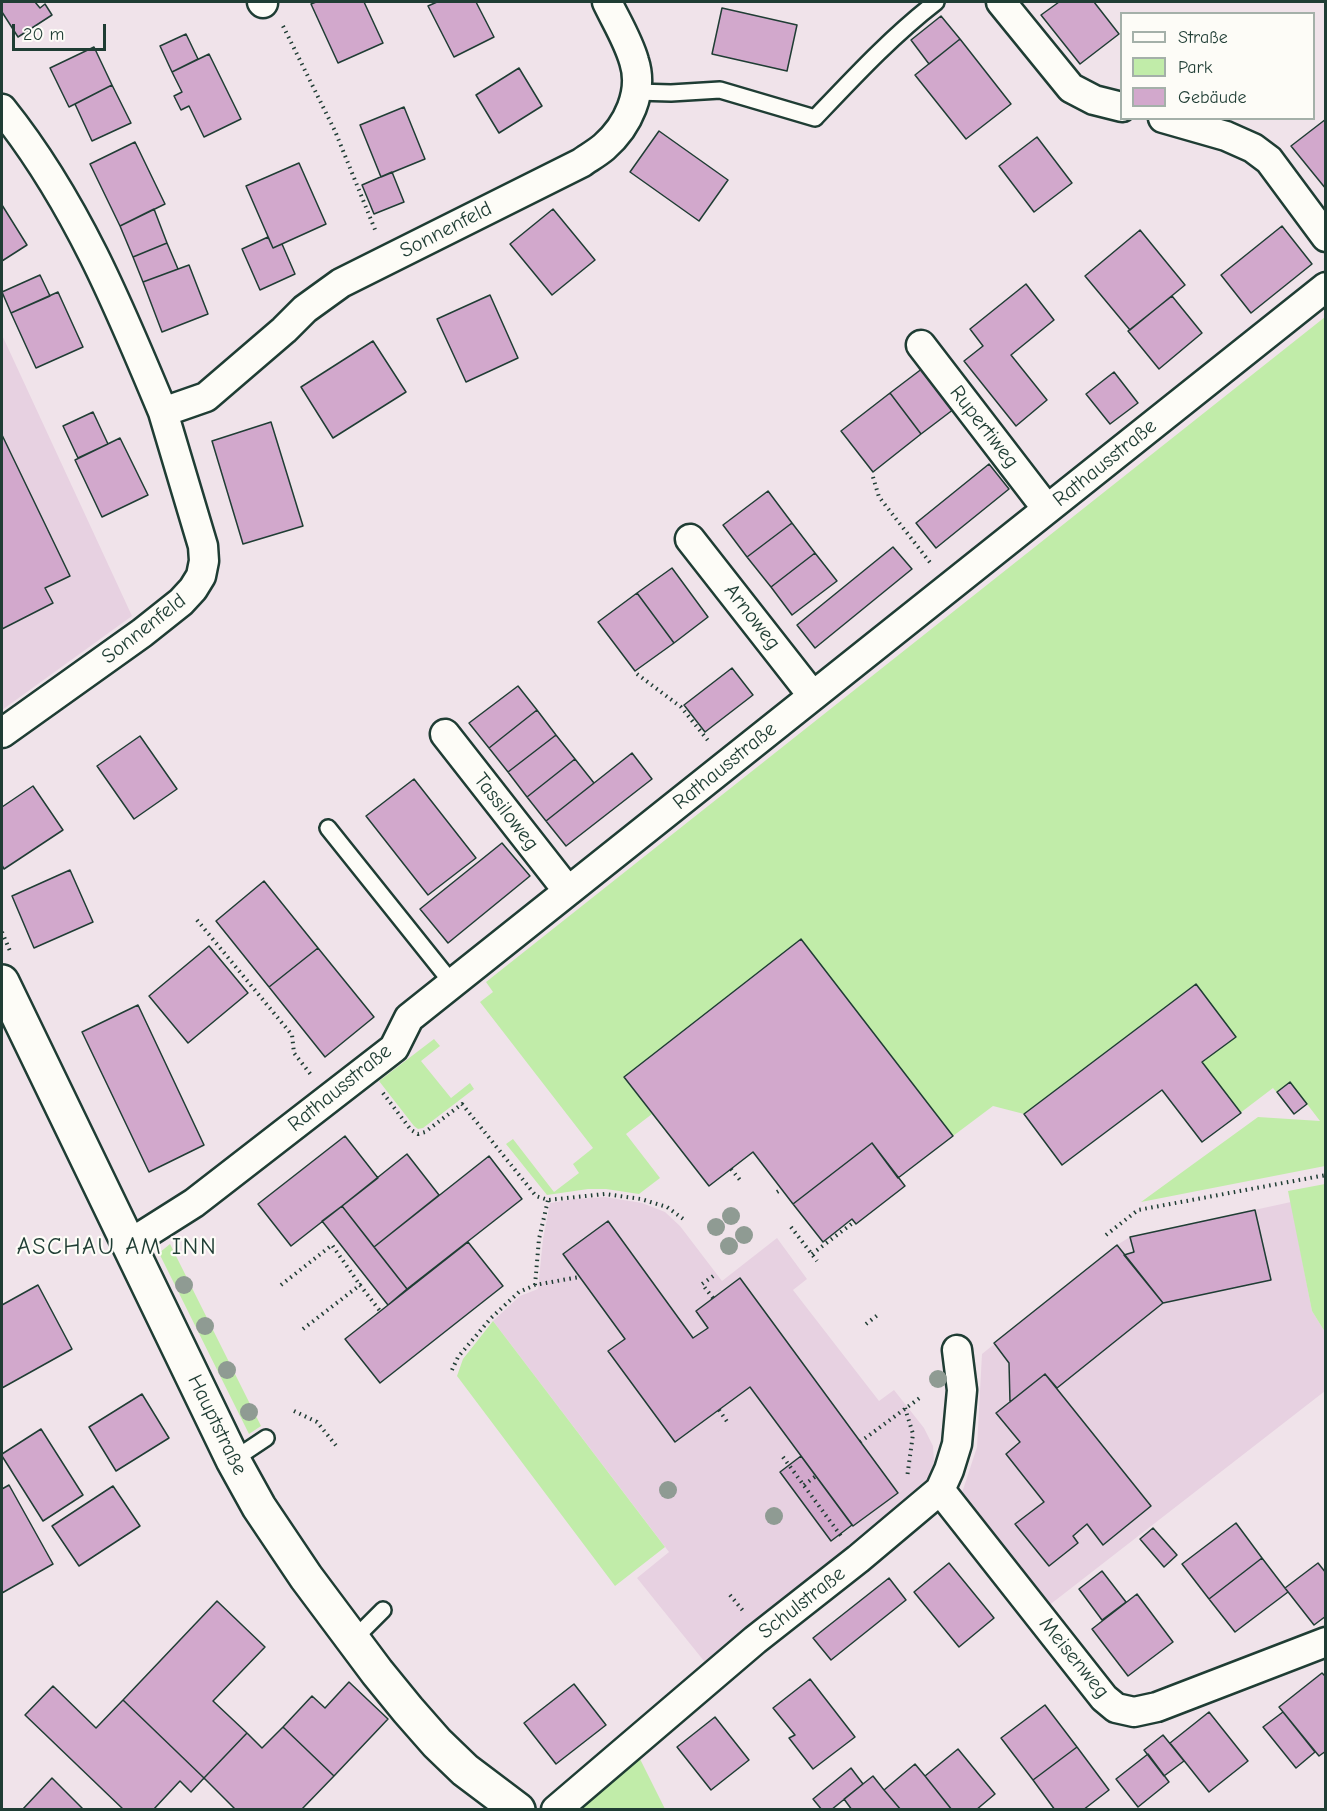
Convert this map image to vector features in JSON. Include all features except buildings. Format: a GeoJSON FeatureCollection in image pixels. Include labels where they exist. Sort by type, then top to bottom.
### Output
{"type":"FeatureCollection","features":[{"type":"Feature","properties":{"kind":"main road","name":"Hauptstraße"},"geometry":{"type":"LineString","coordinates":[[2,982],[233,1460],[259,1507],[306,1577],[376,1672],[437,1743],[465,1770],[518,1809]]}},
{"type":"Feature","properties":{"kind":"street","name":"Sonnenfeld"},"geometry":{"type":"LineString","coordinates":[[163,412],[206,397],[305,309],[341,283],[581,163],[604,147],[631,113],[638,81],[634,61],[608,2]]}},
{"type":"Feature","properties":{"kind":"street"},"geometry":{"type":"LineString","coordinates":[[1001,2],[1071,88],[1094,100],[1120,106]]}},
{"type":"Feature","properties":{"kind":"street","name":"Sonnenfeld"},"geometry":{"type":"LineString","coordinates":[[2,109],[55,184],[87,239],[128,327],[163,412],[203,546],[204,561],[201,576],[193,589],[168,614],[2,733]]}},
{"type":"Feature","properties":{"kind":"street"},"geometry":{"type":"LineString","coordinates":[[1170,120],[1226,136],[1253,148],[1269,160],[1326,237]]}},
{"type":"Feature","properties":{"kind":"street","name":"Rathausstraße"},"geometry":{"type":"LineString","coordinates":[[128,1243],[198,1211],[329,1098],[394,1048],[409,1018],[1326,287]]}},
{"type":"Feature","properties":{"kind":"street","name":"Rupertiweg"},"geometry":{"type":"LineString","coordinates":[[921,345],[1047,509]]}},
{"type":"Feature","properties":{"kind":"street","name":"Arnoweg"},"geometry":{"type":"LineString","coordinates":[[690,539],[813,696]]}},
{"type":"Feature","properties":{"kind":"street","name":"Tassiloweg"},"geometry":{"type":"LineString","coordinates":[[445,734],[568,891]]}},
{"type":"Feature","properties":{"kind":"street","name":"Schulstraße"},"geometry":{"type":"LineString","coordinates":[[556,1809],[755,1640],[858,1559],[940,1490],[950,1470],[957,1444],[962,1390],[957,1350]]}},
{"type":"Feature","properties":{"kind":"street","name":"Meisenweg"},"geometry":{"type":"LineString","coordinates":[[940,1490],[1104,1698],[1116,1708],[1134,1712],[1157,1707],[1326,1642]]}},
{"type":"Feature","properties":{"kind":"lane"},"geometry":{"type":"LineString","coordinates":[[636,92],[671,93],[720,90],[815,118],[888,43],[936,2]]}},
{"type":"Feature","properties":{"kind":"lane"},"geometry":{"type":"LineString","coordinates":[[327,828],[452,983]]}},
{"type":"Feature","properties":{"kind":"lane"},"geometry":{"type":"LineString","coordinates":[[233,1460],[266,1438]]}},
{"type":"Feature","properties":{"kind":"lane"},"geometry":{"type":"LineString","coordinates":[[353,1640],[383,1610]]}},
{"type":"Feature","properties":{"kind":"path"},"geometry":{"type":"LineString","coordinates":[[262,2],[277,14],[283,24],[335,131],[388,259]]}},
{"type":"Feature","properties":{"kind":"path"},"geometry":{"type":"LineString","coordinates":[[873,477],[879,497],[949,587]]}},
{"type":"Feature","properties":{"kind":"path"},"geometry":{"type":"LineString","coordinates":[[636,674],[681,707],[727,764]]}},
{"type":"Feature","properties":{"kind":"path"},"geometry":{"type":"LineString","coordinates":[[197,920],[292,1035],[294,1053],[329,1098]]}},
{"type":"Feature","properties":{"kind":"path"},"geometry":{"type":"LineString","coordinates":[[366,1070],[411,1130],[418,1134],[425,1132],[462,1104],[536,1196],[548,1200],[605,1194],[641,1199],[668,1207],[686,1221]]}},
{"type":"Feature","properties":{"kind":"path"},"geometry":{"type":"LineString","coordinates":[[731,1169],[740,1180]]}},
{"type":"Feature","properties":{"kind":"path"},"geometry":{"type":"LineString","coordinates":[[1106,1235],[1138,1210],[1326,1174]]}},
{"type":"Feature","properties":{"kind":"path"},"geometry":{"type":"LineString","coordinates":[[777,1192],[782,1189]]}},
{"type":"Feature","properties":{"kind":"path"},"geometry":{"type":"LineString","coordinates":[[535,1285],[539,1239],[548,1200]]}},
{"type":"Feature","properties":{"kind":"path"},"geometry":{"type":"LineString","coordinates":[[812,1254],[854,1222]]}},
{"type":"Feature","properties":{"kind":"path"},"geometry":{"type":"LineString","coordinates":[[791,1227],[817,1261]]}},
{"type":"Feature","properties":{"kind":"path"},"geometry":{"type":"LineString","coordinates":[[281,1285],[332,1245],[380,1311]]}},
{"type":"Feature","properties":{"kind":"path"},"geometry":{"type":"LineString","coordinates":[[713,1298],[702,1284],[716,1274]]}},
{"type":"Feature","properties":{"kind":"path"},"geometry":{"type":"LineString","coordinates":[[452,1370],[458,1357],[491,1318],[519,1292],[535,1285],[579,1277]]}},
{"type":"Feature","properties":{"kind":"path"},"geometry":{"type":"LineString","coordinates":[[303,1329],[360,1285]]}},
{"type":"Feature","properties":{"kind":"path"},"geometry":{"type":"LineString","coordinates":[[866,1324],[879,1314]]}},
{"type":"Feature","properties":{"kind":"path"},"geometry":{"type":"LineString","coordinates":[[860,1442],[921,1397]]}},
{"type":"Feature","properties":{"kind":"path"},"geometry":{"type":"LineString","coordinates":[[905,1408],[913,1434],[907,1481]]}},
{"type":"Feature","properties":{"kind":"path"},"geometry":{"type":"LineString","coordinates":[[719,1410],[728,1423]]}},
{"type":"Feature","properties":{"kind":"path"},"geometry":{"type":"LineString","coordinates":[[294,1411],[316,1422],[338,1448]]}},
{"type":"Feature","properties":{"kind":"path"},"geometry":{"type":"LineString","coordinates":[[783,1457],[858,1559]]}},
{"type":"Feature","properties":{"kind":"path"},"geometry":{"type":"LineString","coordinates":[[804,1485],[816,1476]]}},
{"type":"Feature","properties":{"kind":"path"},"geometry":{"type":"LineString","coordinates":[[730,1595],[744,1613]]}},
{"type":"Feature","properties":{"kind":"shaded area"},"geometry":{"type":"Polygon","coordinates":[[[2,335],[132,616],[2,710],[2,335]]]}},
{"type":"Feature","properties":{"kind":"shaded area"},"geometry":{"type":"Polygon","coordinates":[[[605,1197],[642,1203],[665,1212],[680,1226],[722,1281],[777,1238],[807,1279],[793,1290],[879,1401],[894,1390],[924,1428],[933,1446],[934,1462],[923,1495],[708,1666],[637,1578],[669,1552],[493,1321],[520,1296],[538,1289],[543,1239],[550,1203],[605,1197]]]}},
{"type":"Feature","properties":{"kind":"shaded area"},"geometry":{"type":"Polygon","coordinates":[[[1291,1202],[1312,1311],[1325,1332],[1325,1391],[1043,1610],[960,1499],[977,1447],[982,1354],[1130,1237],[1291,1202]]]}},
{"type":"Feature","properties":{"kind":"green space"},"geometry":{"type":"Polygon","coordinates":[[[1325,317],[1325,1166],[1141,1202],[1258,1117],[1320,1121],[1307,1104],[1294,1114],[1273,1088],[1202,1142],[1162,1090],[1062,1165],[1024,1114],[993,1106],[953,1136],[753,1152],[709,1186],[652,1114],[626,1134],[660,1178],[639,1194],[588,1189],[547,1195],[506,1144],[513,1139],[554,1192],[579,1173],[573,1164],[593,1148],[480,1002],[493,992],[486,982],[1325,317]]]}},
{"type":"Feature","properties":{"kind":"green space"},"geometry":{"type":"Polygon","coordinates":[[[434,1039],[440,1046],[421,1061],[451,1098],[470,1083],[474,1089],[423,1128],[418,1129],[379,1081],[434,1039]]]}},
{"type":"Feature","properties":{"kind":"green space"},"geometry":{"type":"Polygon","coordinates":[[[1326,1184],[1325,1332],[1312,1311],[1288,1191],[1326,1184]]]}},
{"type":"Feature","properties":{"kind":"green space"},"geometry":{"type":"Polygon","coordinates":[[[170,1244],[261,1426],[249,1434],[159,1253],[170,1244]]]}},
{"type":"Feature","properties":{"kind":"green space"},"geometry":{"type":"Polygon","coordinates":[[[493,1321],[665,1547],[615,1586],[457,1376],[463,1359],[493,1321]]]}},
{"type":"Feature","properties":{"kind":"green space"},"geometry":{"type":"Polygon","coordinates":[[[637,1753],[665,1809],[582,1810],[579,1806],[637,1753]]]}},
{"type":"Feature","properties":{"kind":"district","name":"ASCHAU AM INN"},"geometry":{"type":"Point","coordinates":[117,1247]}}]}
